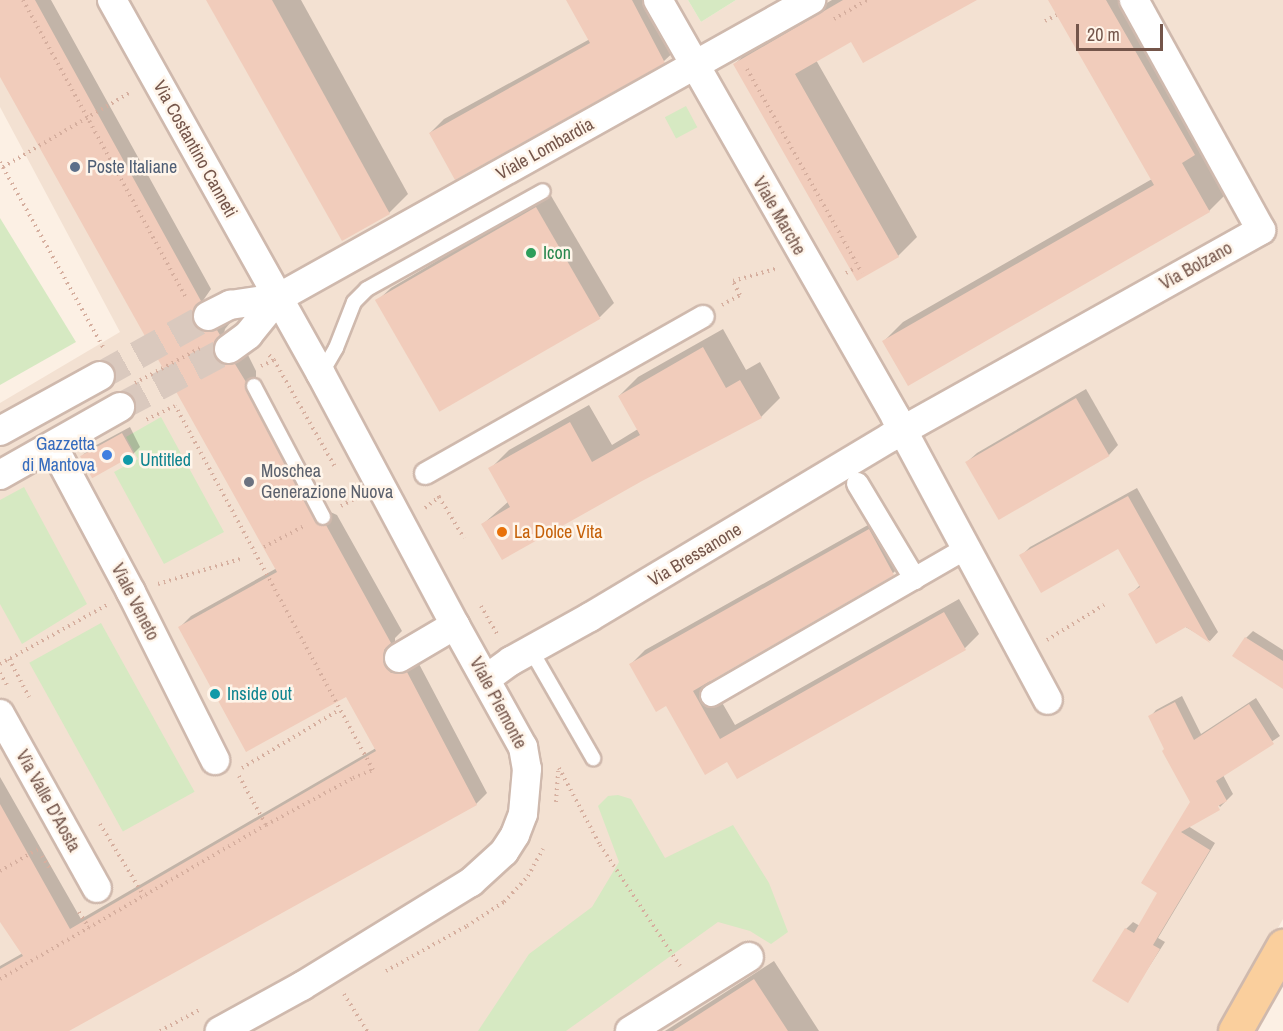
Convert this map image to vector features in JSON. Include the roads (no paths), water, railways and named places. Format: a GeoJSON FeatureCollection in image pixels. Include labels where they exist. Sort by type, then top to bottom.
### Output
{"type":"FeatureCollection","features":[{"type":"Feature","properties":{"kind":"main road"},"geometry":{"type":"LineString","coordinates":[[1235,1031],[1283,946]]}},
{"type":"Feature","properties":{"kind":"street","name":"Via Costantino Canneti"},"geometry":{"type":"LineString","coordinates":[[112,0],[279,298]]}},
{"type":"Feature","properties":{"kind":"street","name":"Viale Marche"},"geometry":{"type":"LineString","coordinates":[[658,0],[903,430],[1048,700]]}},
{"type":"Feature","properties":{"kind":"street","name":"Via Bolzano"},"geometry":{"type":"LineString","coordinates":[[903,430],[1261,230],[1134,0]]}},
{"type":"Feature","properties":{"kind":"street","name":"Viale Lombardia"},"geometry":{"type":"LineString","coordinates":[[279,298],[230,305],[209,327],[248,335],[279,298],[694,65],[819,11]]}},
{"type":"Feature","properties":{"kind":"street","name":"Viale Piemonte"},"geometry":{"type":"LineString","coordinates":[[220,1031],[302,986],[471,882],[504,852],[515,835],[523,814],[528,769],[524,747],[455,626],[279,298]]}},
{"type":"Feature","properties":{"kind":"street"},"geometry":{"type":"LineString","coordinates":[[425,472],[703,316]]}},
{"type":"Feature","properties":{"kind":"street"},"geometry":{"type":"LineString","coordinates":[[0,431],[100,376]]}},
{"type":"Feature","properties":{"kind":"street"},"geometry":{"type":"LineString","coordinates":[[0,475],[53,446],[123,398]]}},
{"type":"Feature","properties":{"kind":"street","name":"Via Bressanone"},"geometry":{"type":"LineString","coordinates":[[486,679],[521,656],[903,430]]}},
{"type":"Feature","properties":{"kind":"street","name":"Viale Veneto"},"geometry":{"type":"LineString","coordinates":[[53,446],[131,592],[215,760]]}},
{"type":"Feature","properties":{"kind":"street"},"geometry":{"type":"LineString","coordinates":[[857,483],[914,578]]}},
{"type":"Feature","properties":{"kind":"street"},"geometry":{"type":"LineString","coordinates":[[711,695],[966,548]]}},
{"type":"Feature","properties":{"kind":"street"},"geometry":{"type":"LineString","coordinates":[[399,658],[455,626]]}},
{"type":"Feature","properties":{"kind":"street","name":"Via Valle D'Aosta"},"geometry":{"type":"LineString","coordinates":[[0,714],[97,888]]}},
{"type":"Feature","properties":{"kind":"street"},"geometry":{"type":"LineString","coordinates":[[630,1031],[749,957]]}},
{"type":"Feature","properties":{"kind":"lane"},"geometry":{"type":"LineString","coordinates":[[321,374],[336,348],[354,302],[367,290],[543,191]]}},
{"type":"Feature","properties":{"kind":"lane"},"geometry":{"type":"LineString","coordinates":[[254,386],[323,517]]}},
{"type":"Feature","properties":{"kind":"lane"},"geometry":{"type":"LineString","coordinates":[[521,656],[593,758]]}},
{"type":"Feature","properties":{"kind":"tunnel"},"geometry":{"type":"LineString","coordinates":[[100,376],[208,316]]}},
{"type":"Feature","properties":{"kind":"tunnel"},"geometry":{"type":"LineString","coordinates":[[120,407],[229,349]]}},
{"type":"Feature","properties":{"kind":"place","name":"Poste Italiane"},"geometry":{"type":"Point","coordinates":[75,167]}},
{"type":"Feature","properties":{"kind":"place","name":"Icon"},"geometry":{"type":"Point","coordinates":[531,253]}},
{"type":"Feature","properties":{"kind":"place","name":"Gazzetta di Mantova"},"geometry":{"type":"Point","coordinates":[107,455]}},
{"type":"Feature","properties":{"kind":"place","name":"Untitled"},"geometry":{"type":"Point","coordinates":[128,460]}},
{"type":"Feature","properties":{"kind":"place","name":"Moschea Generazione Nuova"},"geometry":{"type":"Point","coordinates":[249,482]}},
{"type":"Feature","properties":{"kind":"place","name":"La Dolce Vita"},"geometry":{"type":"Point","coordinates":[502,532]}},
{"type":"Feature","properties":{"kind":"place","name":"Inside out"},"geometry":{"type":"Point","coordinates":[215,694]}}]}
